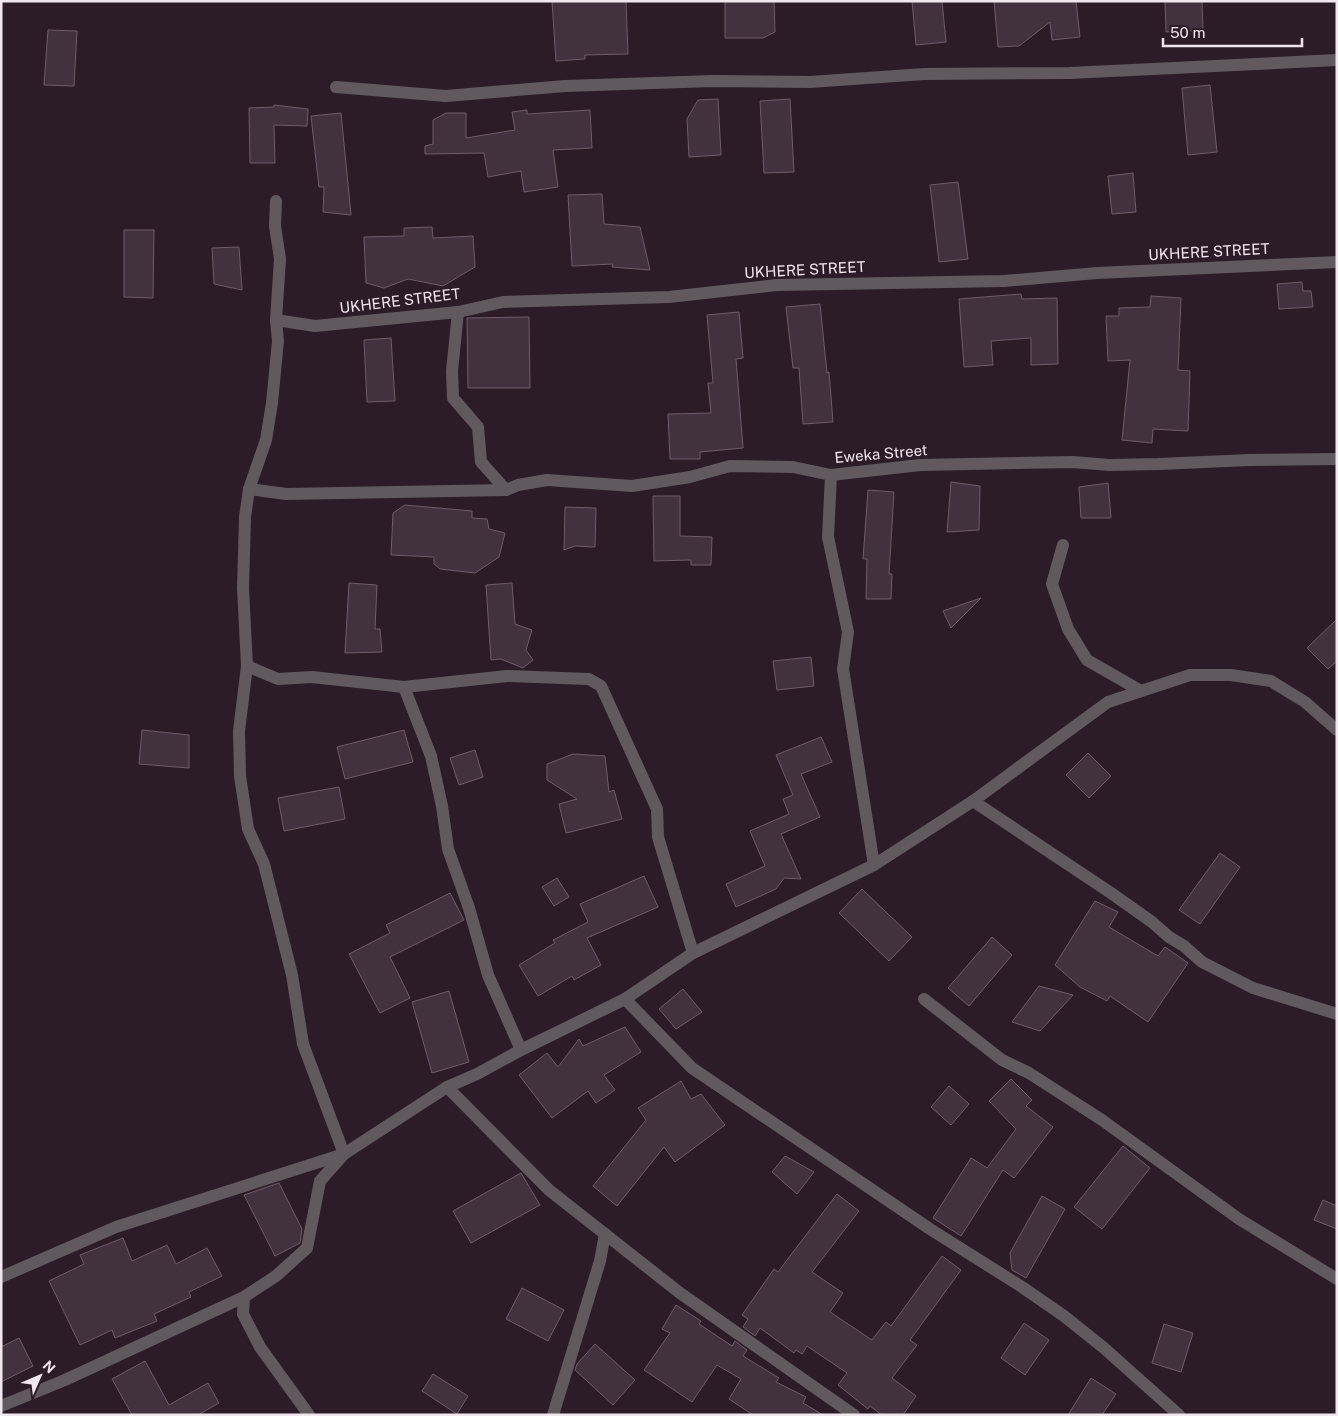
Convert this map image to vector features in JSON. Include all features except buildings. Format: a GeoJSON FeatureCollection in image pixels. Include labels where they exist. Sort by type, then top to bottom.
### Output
{"type":"FeatureCollection","features":[{"type":"Feature","properties":{"kind":"street"},"geometry":{"type":"LineString","coordinates":[[336,87],[446,96],[604,85],[713,81],[810,82],[924,74],[1070,73],[1337,60]]}},
{"type":"Feature","properties":{"kind":"street"},"geometry":{"type":"LineString","coordinates":[[276,201],[275,226],[280,259],[276,320],[278,341],[266,440],[249,489],[245,517],[243,588],[247,666],[239,731],[240,776],[248,829],[264,864],[292,975],[303,1044],[344,1154]]}},
{"type":"Feature","properties":{"kind":"street","name":"UKHERE STREET"},"geometry":{"type":"LineString","coordinates":[[276,320],[315,326],[458,312],[502,302],[669,297],[777,285],[1004,280],[1097,273],[1337,262]]}},
{"type":"Feature","properties":{"kind":"street"},"geometry":{"type":"LineString","coordinates":[[458,312],[452,371],[453,398],[478,427],[481,462],[506,490]]}},
{"type":"Feature","properties":{"kind":"street","name":"Eweka Street"},"geometry":{"type":"LineString","coordinates":[[249,489],[286,494],[506,490],[518,485],[547,480],[632,486],[690,477],[730,466],[793,467],[831,475],[920,465],[1073,462],[1142,465],[1337,459]]}},
{"type":"Feature","properties":{"kind":"street"},"geometry":{"type":"LineString","coordinates":[[831,475],[828,537],[848,632],[842,669],[874,865]]}},
{"type":"Feature","properties":{"kind":"street"},"geometry":{"type":"LineString","coordinates":[[1063,545],[1052,584],[1068,629],[1087,660],[1141,691]]}},
{"type":"Feature","properties":{"kind":"street"},"geometry":{"type":"LineString","coordinates":[[247,666],[278,679],[312,678],[404,687],[507,676],[588,679],[601,686],[657,809],[658,836],[693,953]]}},
{"type":"Feature","properties":{"kind":"street"},"geometry":{"type":"LineString","coordinates":[[1,1277],[116,1228],[344,1154],[447,1087],[477,1074],[520,1050],[625,999],[693,953],[874,865],[973,801],[1108,702],[1190,674],[1231,674],[1271,681],[1306,702],[1337,730]]}},
{"type":"Feature","properties":{"kind":"street"},"geometry":{"type":"LineString","coordinates":[[404,687],[431,756],[442,806],[448,849],[469,908],[488,975],[520,1050]]}},
{"type":"Feature","properties":{"kind":"street"},"geometry":{"type":"LineString","coordinates":[[973,801],[1111,893],[1152,922],[1169,937],[1184,946],[1202,962],[1253,988],[1337,1014]]}},
{"type":"Feature","properties":{"kind":"street"},"geometry":{"type":"LineString","coordinates":[[625,999],[692,1068],[922,1224],[1064,1316],[1104,1348],[1179,1415]]}},
{"type":"Feature","properties":{"kind":"street"},"geometry":{"type":"LineString","coordinates":[[924,999],[1002,1060],[1029,1073],[1102,1120],[1239,1218],[1337,1279]]}},
{"type":"Feature","properties":{"kind":"street"},"geometry":{"type":"LineString","coordinates":[[447,1087],[549,1190],[680,1293],[854,1415]]}},
{"type":"Feature","properties":{"kind":"street"},"geometry":{"type":"LineString","coordinates":[[1,1406],[65,1380],[244,1297],[276,1276],[306,1248],[320,1182],[344,1154]]}},
{"type":"Feature","properties":{"kind":"street"},"geometry":{"type":"LineString","coordinates":[[553,1415],[600,1261],[605,1234]]}},
{"type":"Feature","properties":{"kind":"street"},"geometry":{"type":"LineString","coordinates":[[244,1297],[243,1314],[260,1347],[309,1415]]}}]}
